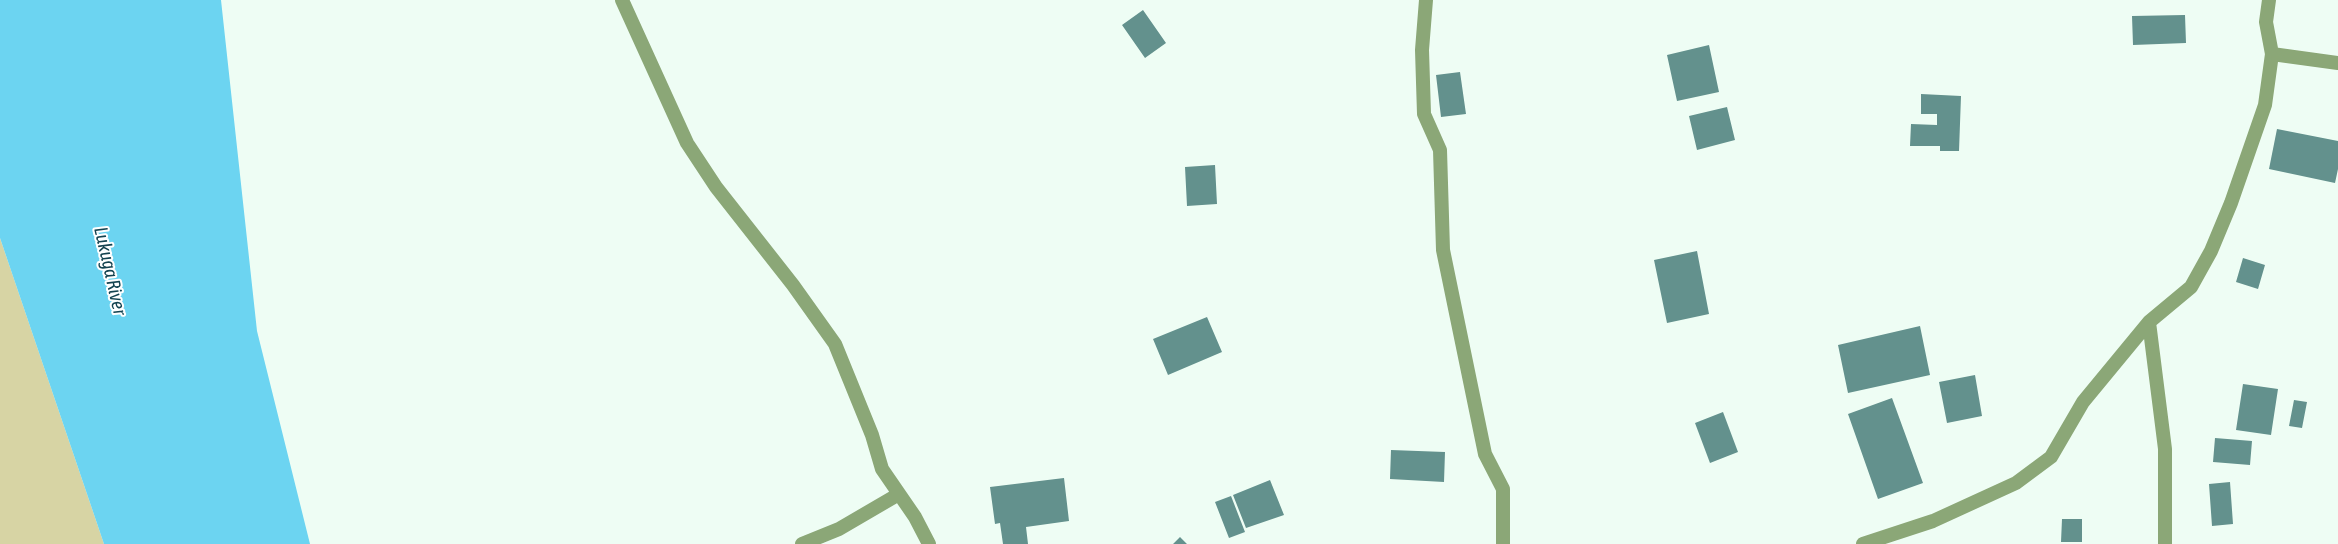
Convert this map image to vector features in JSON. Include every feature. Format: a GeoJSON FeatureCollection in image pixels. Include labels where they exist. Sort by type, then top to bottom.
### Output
{"type":"FeatureCollection","features":[{"type":"Feature","properties":{"kind":"street"},"geometry":{"type":"LineString","coordinates":[[622,0],[687,143],[716,187],[793,285],[835,344],[872,435],[882,469],[915,517],[929,544]]}},
{"type":"Feature","properties":{"kind":"street"},"geometry":{"type":"LineString","coordinates":[[1426,0],[1422,50],[1424,114],[1440,150],[1443,250],[1486,454],[1503,490],[1503,544]]}},
{"type":"Feature","properties":{"kind":"street"},"geometry":{"type":"LineString","coordinates":[[1863,544],[1933,521],[2016,483],[2051,457],[2083,402],[2149,322],[2192,287],[2231,203],[2266,105],[2272,54],[2266,22],[2270,0]]}},
{"type":"Feature","properties":{"kind":"street"},"geometry":{"type":"LineString","coordinates":[[2272,54],[2338,63]]}},
{"type":"Feature","properties":{"kind":"street"},"geometry":{"type":"LineString","coordinates":[[2149,322],[2165,449],[2165,544]]}},
{"type":"Feature","properties":{"kind":"street"},"geometry":{"type":"LineString","coordinates":[[802,544],[839,529],[898,494]]}},
{"type":"Feature","properties":{"kind":"shaded area"},"geometry":{"type":"Polygon","coordinates":[[[0,238],[104,544],[0,544],[0,238]]]}},
{"type":"Feature","properties":{"kind":"water","name":"Lukuga River"},"geometry":{"type":"Polygon","coordinates":[[[0,0],[221,0],[257,331],[310,544],[104,544],[0,238],[0,0]]]}},
{"type":"Feature","properties":{"kind":"building"},"geometry":{"type":"Polygon","coordinates":[[[1143,10],[1166,43],[1145,58],[1122,25],[1143,10]]]}},
{"type":"Feature","properties":{"kind":"building"},"geometry":{"type":"Polygon","coordinates":[[[2185,15],[2186,43],[2133,45],[2132,16],[2185,15]]]}},
{"type":"Feature","properties":{"kind":"building"},"geometry":{"type":"Polygon","coordinates":[[[1709,45],[1719,92],[1677,101],[1667,55],[1709,45]]]}},
{"type":"Feature","properties":{"kind":"building"},"geometry":{"type":"Polygon","coordinates":[[[1460,72],[1466,114],[1441,117],[1436,75],[1460,72]]]}},
{"type":"Feature","properties":{"kind":"building"},"geometry":{"type":"Polygon","coordinates":[[[1921,94],[1961,96],[1959,151],[1940,151],[1940,146],[1910,146],[1911,124],[1937,125],[1937,114],[1921,114],[1921,94]]]}},
{"type":"Feature","properties":{"kind":"building"},"geometry":{"type":"Polygon","coordinates":[[[1727,107],[1735,140],[1697,150],[1689,116],[1727,107]]]}},
{"type":"Feature","properties":{"kind":"building"},"geometry":{"type":"Polygon","coordinates":[[[2277,129],[2338,141],[2338,169],[2335,183],[2269,169],[2277,129]]]}},
{"type":"Feature","properties":{"kind":"building"},"geometry":{"type":"Polygon","coordinates":[[[1215,165],[1217,204],[1187,206],[1185,167],[1215,165]]]}},
{"type":"Feature","properties":{"kind":"building"},"geometry":{"type":"Polygon","coordinates":[[[1697,251],[1709,314],[1667,323],[1654,260],[1697,251]]]}},
{"type":"Feature","properties":{"kind":"building"},"geometry":{"type":"Polygon","coordinates":[[[2243,258],[2265,265],[2258,289],[2236,282],[2243,258]]]}},
{"type":"Feature","properties":{"kind":"building"},"geometry":{"type":"Polygon","coordinates":[[[1207,317],[1222,352],[1168,375],[1153,339],[1207,317]]]}},
{"type":"Feature","properties":{"kind":"building"},"geometry":{"type":"Polygon","coordinates":[[[1920,326],[1930,375],[1848,393],[1838,345],[1920,326]]]}},
{"type":"Feature","properties":{"kind":"building"},"geometry":{"type":"Polygon","coordinates":[[[1975,375],[1982,416],[1947,423],[1939,382],[1975,375]]]}},
{"type":"Feature","properties":{"kind":"building"},"geometry":{"type":"Polygon","coordinates":[[[2243,384],[2278,389],[2271,435],[2236,430],[2243,384]]]}},
{"type":"Feature","properties":{"kind":"building"},"geometry":{"type":"Polygon","coordinates":[[[1892,398],[1923,483],[1878,499],[1848,414],[1892,398]]]}},
{"type":"Feature","properties":{"kind":"building"},"geometry":{"type":"Polygon","coordinates":[[[2294,400],[2307,402],[2302,428],[2289,426],[2294,400]]]}},
{"type":"Feature","properties":{"kind":"building"},"geometry":{"type":"Polygon","coordinates":[[[1723,412],[1738,452],[1710,463],[1695,423],[1723,412]]]}},
{"type":"Feature","properties":{"kind":"building"},"geometry":{"type":"Polygon","coordinates":[[[2215,438],[2252,441],[2250,465],[2213,462],[2215,438]]]}},
{"type":"Feature","properties":{"kind":"building"},"geometry":{"type":"Polygon","coordinates":[[[1391,450],[1445,452],[1444,482],[1390,479],[1391,450]]]}},
{"type":"Feature","properties":{"kind":"building"},"geometry":{"type":"Polygon","coordinates":[[[1064,478],[1069,521],[1026,527],[1028,544],[1003,544],[1000,523],[995,524],[990,487],[1064,478]]]}},
{"type":"Feature","properties":{"kind":"building"},"geometry":{"type":"Polygon","coordinates":[[[1270,480],[1284,515],[1246,528],[1233,495],[1270,480]]]}},
{"type":"Feature","properties":{"kind":"building"},"geometry":{"type":"Polygon","coordinates":[[[2230,482],[2233,524],[2212,526],[2209,484],[2230,482]]]}},
{"type":"Feature","properties":{"kind":"building"},"geometry":{"type":"Polygon","coordinates":[[[1231,496],[1245,532],[1229,538],[1215,502],[1231,496]]]}},
{"type":"Feature","properties":{"kind":"building"},"geometry":{"type":"Polygon","coordinates":[[[2062,519],[2082,519],[2082,542],[2061,542],[2062,519]]]}},
{"type":"Feature","properties":{"kind":"building"},"geometry":{"type":"Polygon","coordinates":[[[1180,537],[1187,544],[1173,544],[1180,537]]]}}]}
